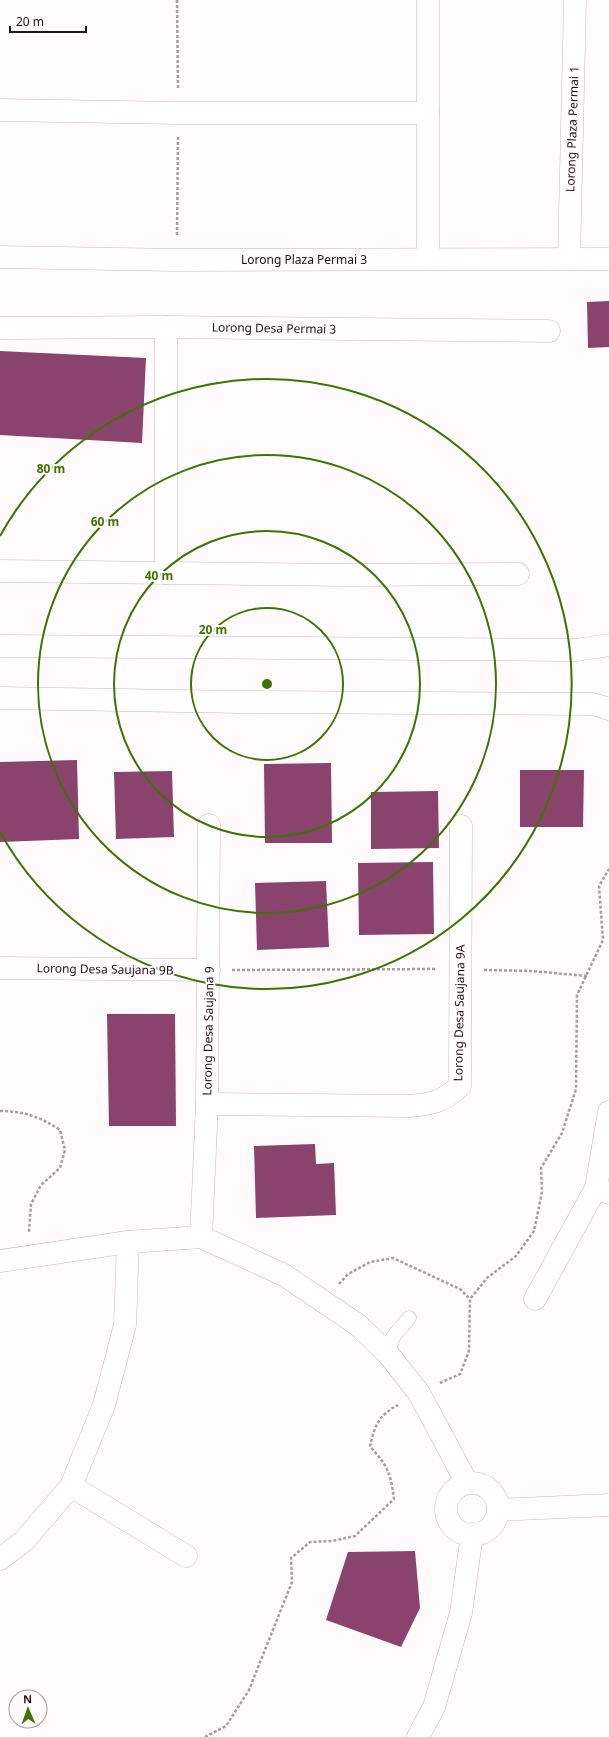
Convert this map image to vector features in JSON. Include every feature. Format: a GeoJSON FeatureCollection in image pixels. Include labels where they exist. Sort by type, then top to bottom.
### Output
{"type":"FeatureCollection","features":[{"type":"Feature","properties":{"kind":"street"},"geometry":{"type":"LineString","coordinates":[[428,0],[428,258]]}},
{"type":"Feature","properties":{"kind":"street","name":"Lorong Plaza Permai 1"},"geometry":{"type":"LineString","coordinates":[[569,259],[575,0]]}},
{"type":"Feature","properties":{"kind":"street"},"geometry":{"type":"LineString","coordinates":[[0,110],[178,114],[428,113]]}},
{"type":"Feature","properties":{"kind":"street","name":"Lorong Plaza Permai 3"},"geometry":{"type":"LineString","coordinates":[[0,258],[176,260],[428,258],[609,259]]}},
{"type":"Feature","properties":{"kind":"street"},"geometry":{"type":"LineString","coordinates":[[166,327],[166,573]]}},
{"type":"Feature","properties":{"kind":"street","name":"Lorong Desa Permai 3"},"geometry":{"type":"LineString","coordinates":[[0,328],[166,327],[549,331]]}},
{"type":"Feature","properties":{"kind":"street"},"geometry":{"type":"LineString","coordinates":[[0,571],[350,575],[518,574]]}},
{"type":"Feature","properties":{"kind":"street"},"geometry":{"type":"LineString","coordinates":[[0,646],[576,650],[609,645]]}},
{"type":"Feature","properties":{"kind":"street"},"geometry":{"type":"LineString","coordinates":[[0,698],[243,702],[593,704],[609,708]]}},
{"type":"Feature","properties":{"kind":"street","name":"Lorong Desa Saujana 9"},"geometry":{"type":"LineString","coordinates":[[201,1237],[207,1104],[209,825]]}},
{"type":"Feature","properties":{"kind":"street","name":"Lorong Desa Saujana 9A"},"geometry":{"type":"LineString","coordinates":[[207,1104],[409,1106],[433,1104],[447,1097],[460,1086],[461,826]]}},
{"type":"Feature","properties":{"kind":"street","name":"Lorong Desa Saujana 9B"},"geometry":{"type":"LineString","coordinates":[[0,968],[209,970]]}},
{"type":"Feature","properties":{"kind":"street"},"geometry":{"type":"LineString","coordinates":[[535,1299],[602,1190],[609,1112]]}},
{"type":"Feature","properties":{"kind":"street"},"geometry":{"type":"LineString","coordinates":[[0,1261],[128,1242],[201,1237],[284,1275],[358,1325],[388,1354],[419,1393],[467,1483]]}},
{"type":"Feature","properties":{"kind":"street"},"geometry":{"type":"LineString","coordinates":[[0,1559],[24,1540],[71,1486],[104,1405],[125,1325],[128,1242]]}},
{"type":"Feature","properties":{"kind":"street"},"geometry":{"type":"LineString","coordinates":[[467,1483],[475,1483],[489,1489],[497,1502],[498,1510],[493,1524],[480,1533],[464,1533],[456,1529],[451,1523],[446,1507],[453,1491],[459,1486],[467,1483]]}},
{"type":"Feature","properties":{"kind":"street"},"geometry":{"type":"LineString","coordinates":[[71,1486],[186,1556]]}},
{"type":"Feature","properties":{"kind":"street"},"geometry":{"type":"LineString","coordinates":[[498,1510],[609,1505]]}},
{"type":"Feature","properties":{"kind":"street"},"geometry":{"type":"LineString","coordinates":[[418,1737],[434,1707],[461,1613],[472,1534]]}},
{"type":"Feature","properties":{"kind":"lane"},"geometry":{"type":"LineString","coordinates":[[388,1354],[393,1337],[408,1318]]}},
{"type":"Feature","properties":{"kind":"path"},"geometry":{"type":"LineString","coordinates":[[176,0],[178,114],[176,260]]}},
{"type":"Feature","properties":{"kind":"path"},"geometry":{"type":"LineString","coordinates":[[205,1737],[226,1726],[249,1690],[292,1582],[291,1558],[310,1542],[332,1541],[355,1536],[394,1499],[392,1479],[384,1460],[370,1447],[373,1430],[385,1412],[419,1393],[460,1374],[469,1351],[470,1298],[487,1278],[516,1256],[534,1231],[542,1192],[541,1168],[562,1133],[576,1090],[577,995],[603,940],[599,886],[609,869]]}},
{"type":"Feature","properties":{"kind":"path"},"geometry":{"type":"LineString","coordinates":[[209,970],[460,968],[532,971],[587,976]]}},
{"type":"Feature","properties":{"kind":"path"},"geometry":{"type":"LineString","coordinates":[[0,1111],[15,1111],[43,1119],[60,1130],[65,1150],[60,1168],[41,1186],[31,1204],[29,1231],[33,1256]]}},
{"type":"Feature","properties":{"kind":"path"},"geometry":{"type":"LineString","coordinates":[[337,1286],[348,1274],[370,1262],[393,1258],[460,1289],[470,1298]]}},
{"type":"Feature","properties":{"kind":"building"},"geometry":{"type":"Polygon","coordinates":[[[609,301],[609,347],[588,348],[587,302],[609,301]]]}},
{"type":"Feature","properties":{"kind":"building"},"geometry":{"type":"Polygon","coordinates":[[[0,351],[146,358],[142,443],[0,435],[0,351]]]}},
{"type":"Feature","properties":{"kind":"building"},"geometry":{"type":"Polygon","coordinates":[[[77,760],[79,839],[0,842],[0,762],[77,760]]]}},
{"type":"Feature","properties":{"kind":"building"},"geometry":{"type":"Polygon","coordinates":[[[331,763],[332,843],[265,843],[264,764],[331,763]]]}},
{"type":"Feature","properties":{"kind":"building"},"geometry":{"type":"Polygon","coordinates":[[[520,770],[584,770],[583,827],[520,827],[520,770]]]}},
{"type":"Feature","properties":{"kind":"building"},"geometry":{"type":"Polygon","coordinates":[[[172,771],[174,837],[116,839],[114,772],[172,771]]]}},
{"type":"Feature","properties":{"kind":"building"},"geometry":{"type":"Polygon","coordinates":[[[438,791],[439,848],[371,849],[371,792],[438,791]]]}},
{"type":"Feature","properties":{"kind":"building"},"geometry":{"type":"Polygon","coordinates":[[[433,862],[434,934],[359,935],[358,863],[433,862]]]}},
{"type":"Feature","properties":{"kind":"building"},"geometry":{"type":"Polygon","coordinates":[[[326,881],[329,947],[257,950],[255,883],[326,881]]]}},
{"type":"Feature","properties":{"kind":"building"},"geometry":{"type":"Polygon","coordinates":[[[107,1014],[175,1014],[176,1126],[109,1126],[107,1014]]]}},
{"type":"Feature","properties":{"kind":"building"},"geometry":{"type":"Polygon","coordinates":[[[315,1144],[316,1164],[334,1163],[336,1215],[256,1218],[254,1146],[315,1144]]]}},
{"type":"Feature","properties":{"kind":"building"},"geometry":{"type":"Polygon","coordinates":[[[415,1551],[420,1608],[401,1647],[326,1620],[348,1552],[415,1551]]]}}]}
